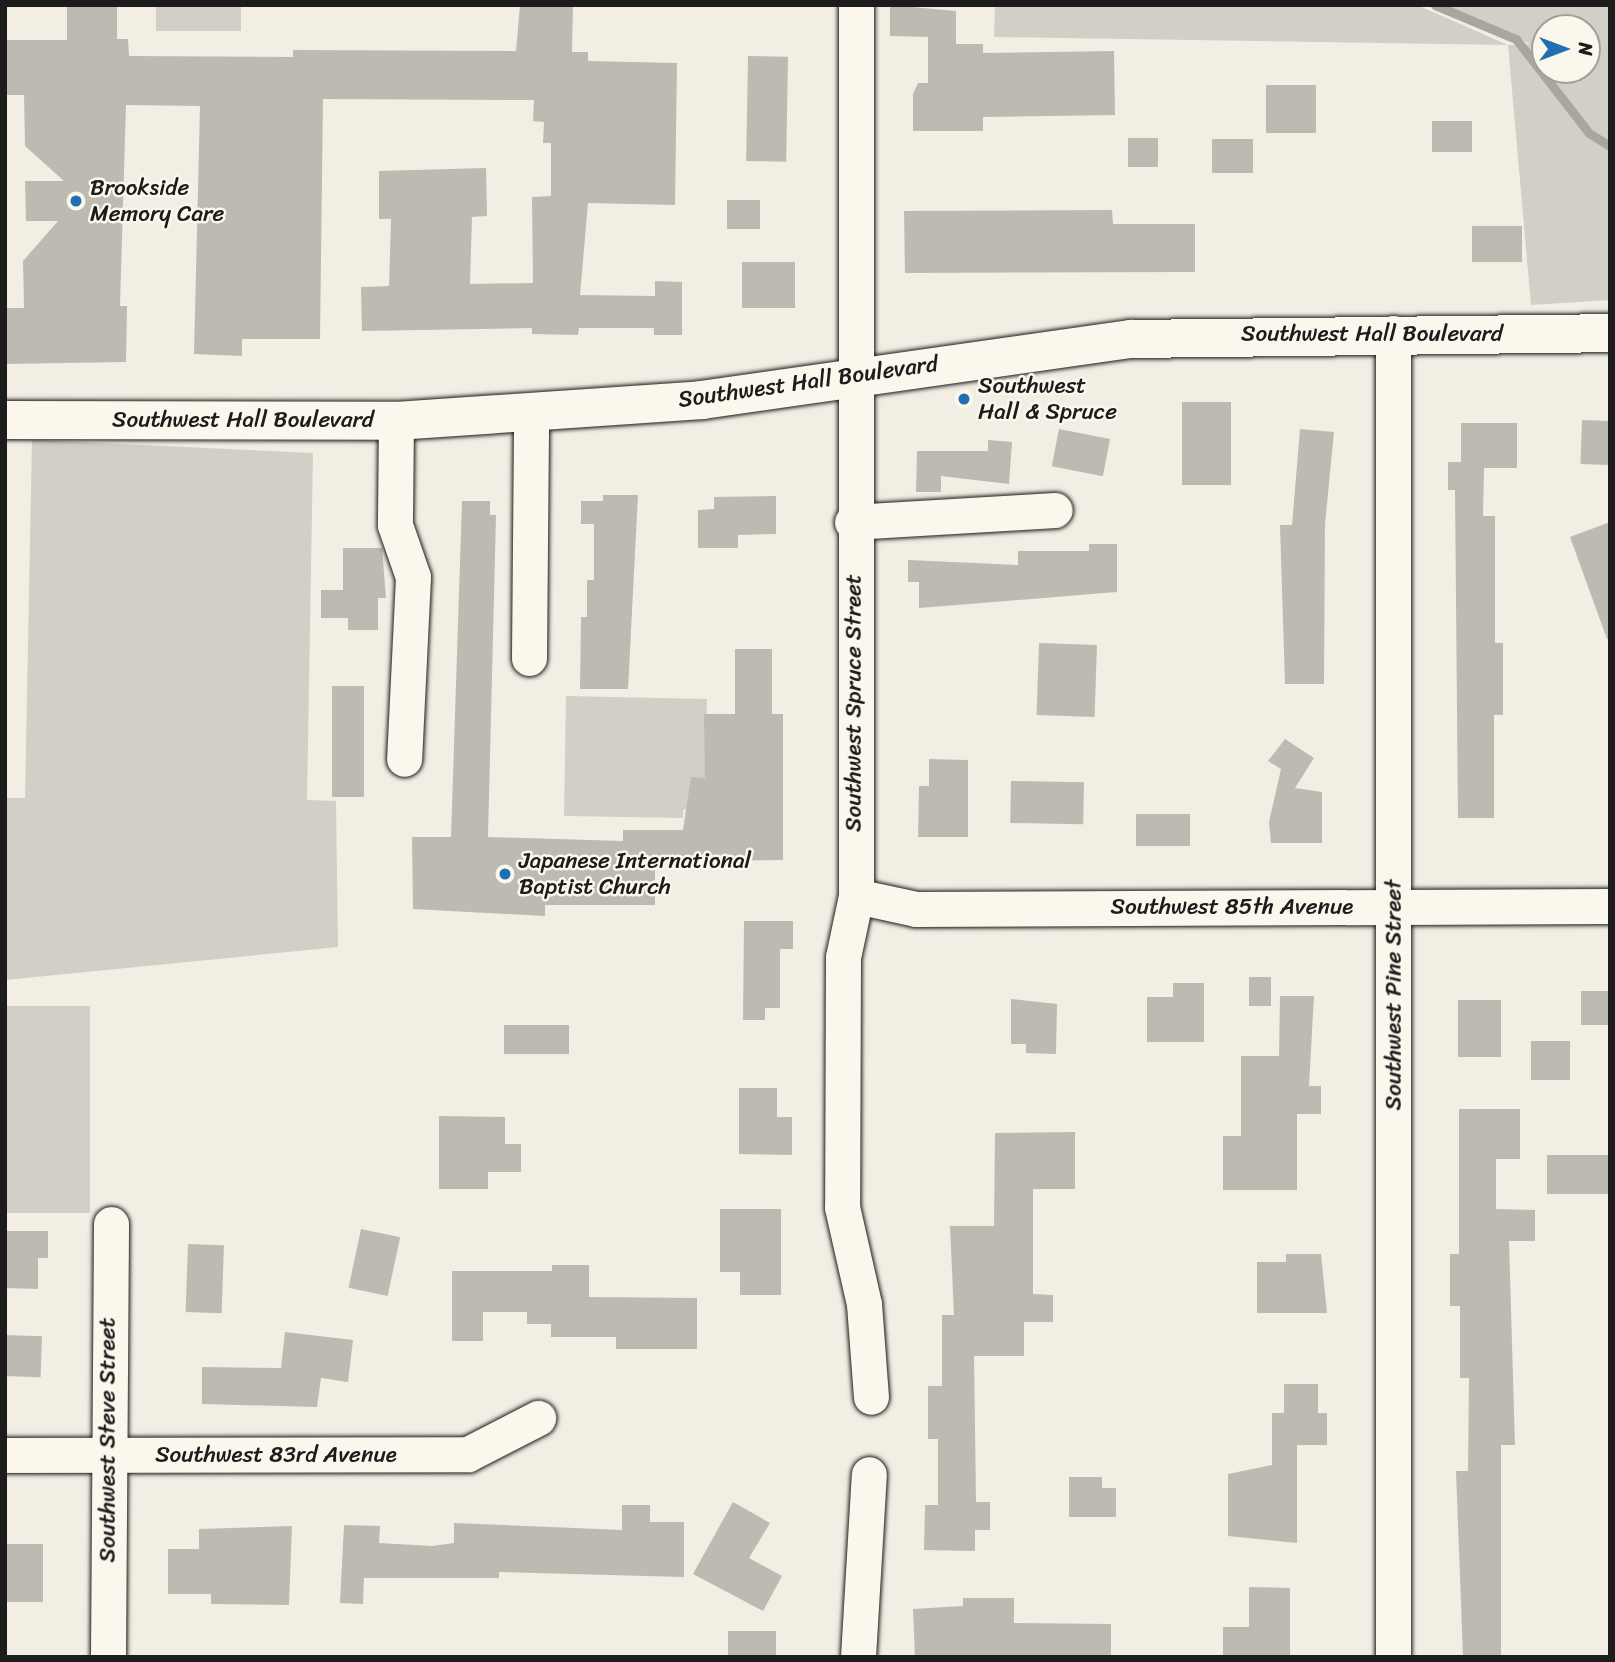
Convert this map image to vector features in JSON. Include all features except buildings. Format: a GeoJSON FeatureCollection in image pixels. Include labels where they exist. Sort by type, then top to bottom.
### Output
{"type":"FeatureCollection","features":[{"type":"Feature","properties":{"kind":"main road","name":"Southwest Hall Boulevard"},"geometry":{"type":"LineString","coordinates":[[5,420],[396,421],[702,400],[1118,340],[1393,333],[1610,332]]}},
{"type":"Feature","properties":{"kind":"street","name":"Southwest Spruce Street"},"geometry":{"type":"LineString","coordinates":[[856,5],[852,522],[856,896],[843,957],[842,1207],[864,1304],[871,1397]]}},
{"type":"Feature","properties":{"kind":"street","name":"Southwest Pine Street"},"geometry":{"type":"LineString","coordinates":[[1393,333],[1393,1657]]}},
{"type":"Feature","properties":{"kind":"street"},"geometry":{"type":"LineString","coordinates":[[529,658],[531,413]]}},
{"type":"Feature","properties":{"kind":"street"},"geometry":{"type":"LineString","coordinates":[[396,421],[395,525],[413,577],[404,759]]}},
{"type":"Feature","properties":{"kind":"street"},"geometry":{"type":"LineString","coordinates":[[852,522],[1055,510]]}},
{"type":"Feature","properties":{"kind":"street","name":"Southwest 85th Avenue"},"geometry":{"type":"LineString","coordinates":[[856,896],[916,909],[1610,906]]}},
{"type":"Feature","properties":{"kind":"street","name":"Southwest Steve Street"},"geometry":{"type":"LineString","coordinates":[[108,1657],[106,1456],[111,1224]]}},
{"type":"Feature","properties":{"kind":"street","name":"Southwest 83rd Avenue"},"geometry":{"type":"LineString","coordinates":[[5,1455],[468,1454],[538,1418]]}},
{"type":"Feature","properties":{"kind":"street"},"geometry":{"type":"LineString","coordinates":[[858,1657],[869,1475]]}},
{"type":"Feature","properties":{"kind":"shaded area"},"geometry":{"type":"Polygon","coordinates":[[[156,5],[241,5],[241,31],[156,31],[156,5]]]}},
{"type":"Feature","properties":{"kind":"shaded area"},"geometry":{"type":"Polygon","coordinates":[[[995,5],[1417,5],[1508,45],[994,37],[995,5]]]}},
{"type":"Feature","properties":{"kind":"shaded area"},"geometry":{"type":"Polygon","coordinates":[[[1440,5],[1610,5],[1610,300],[1531,305],[1508,45],[1530,44],[1440,5]]]}},
{"type":"Feature","properties":{"kind":"shaded area"},"geometry":{"type":"Polygon","coordinates":[[[32,440],[313,453],[307,800],[336,801],[338,947],[5,980],[5,798],[25,798],[32,440]]]}},
{"type":"Feature","properties":{"kind":"shaded area"},"geometry":{"type":"Polygon","coordinates":[[[566,696],[707,699],[705,778],[691,778],[690,809],[683,810],[683,818],[564,816],[566,696]]]}},
{"type":"Feature","properties":{"kind":"shaded area"},"geometry":{"type":"Polygon","coordinates":[[[5,1006],[90,1006],[90,1213],[5,1213],[5,1006]]]}},
{"type":"Feature","properties":{"kind":"waterway"},"geometry":{"type":"LineString","coordinates":[[1435,5],[1516,39],[1589,133],[1610,146]]}},
{"type":"Feature","properties":{"kind":"place","name":"Brookside Memory Care"},"geometry":{"type":"Point","coordinates":[76,201]}},
{"type":"Feature","properties":{"kind":"place","name":"Southwest Hall & Spruce"},"geometry":{"type":"Point","coordinates":[964,399]}},
{"type":"Feature","properties":{"kind":"place","name":"Japanese International Baptist Church"},"geometry":{"type":"Point","coordinates":[505,874]}}]}
